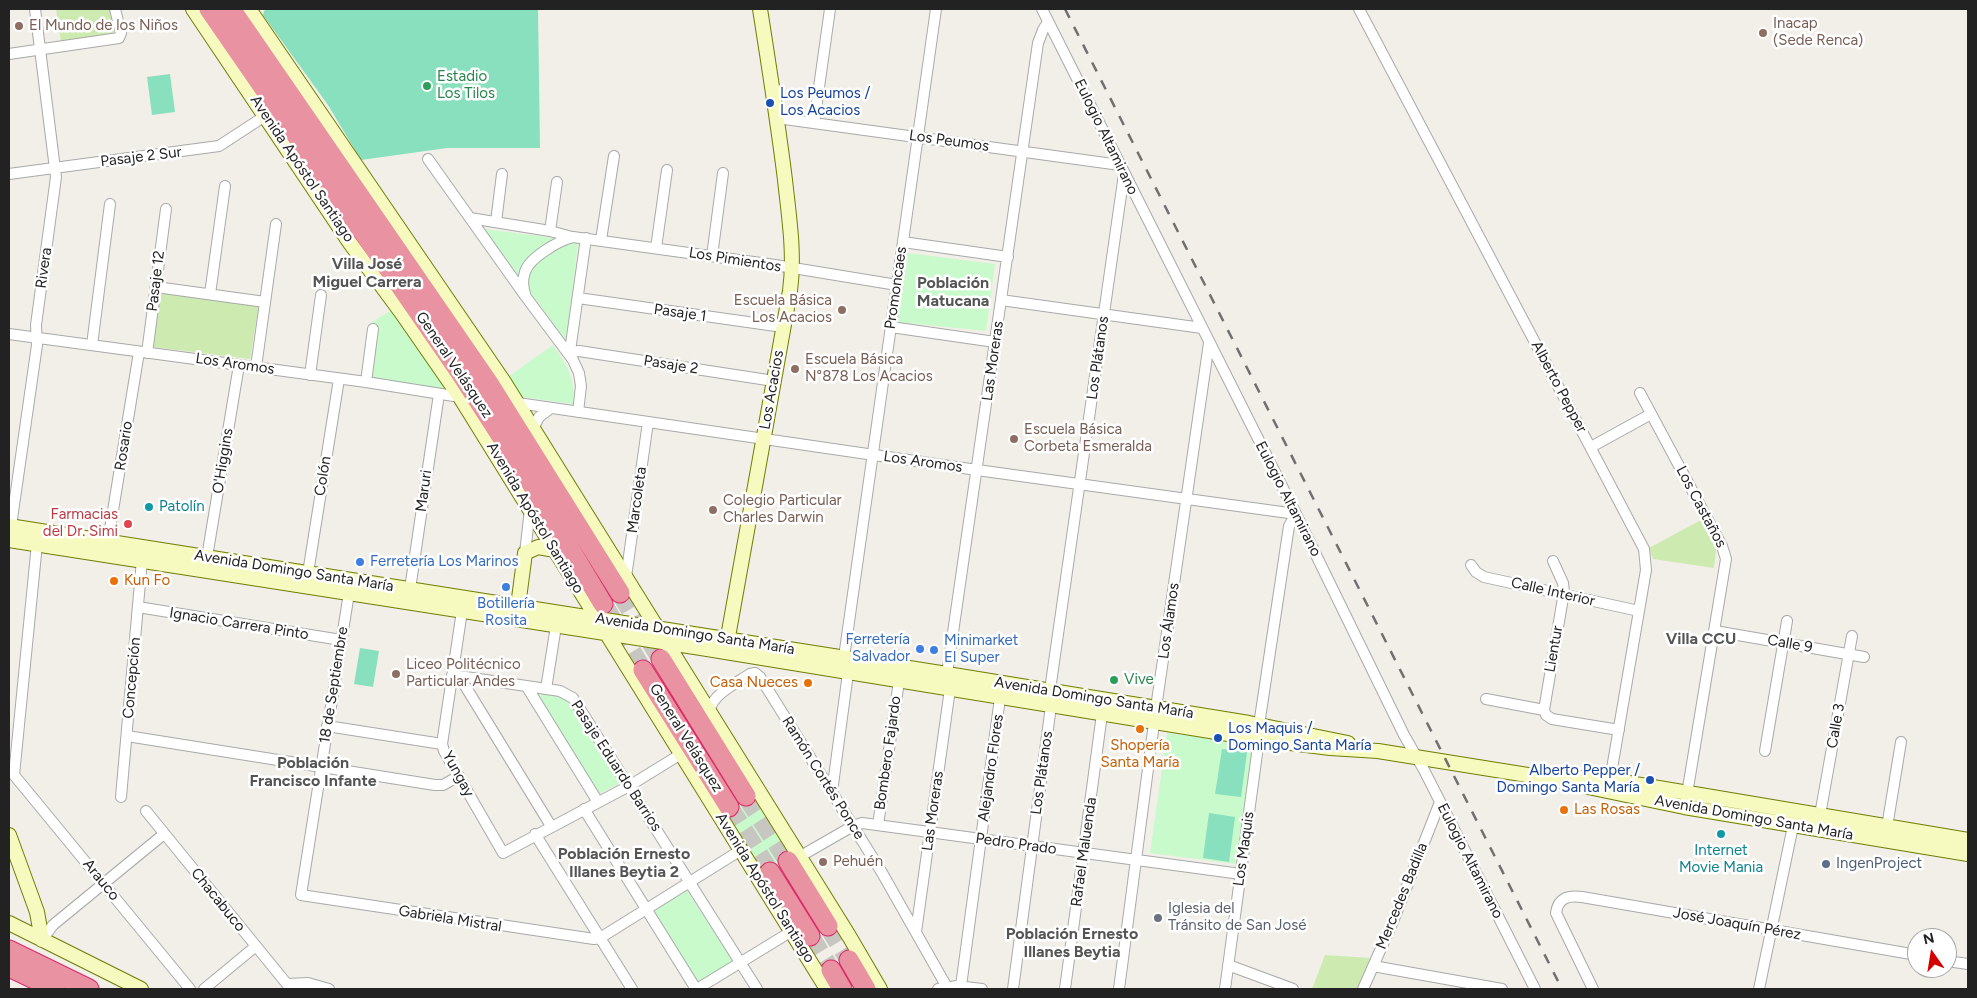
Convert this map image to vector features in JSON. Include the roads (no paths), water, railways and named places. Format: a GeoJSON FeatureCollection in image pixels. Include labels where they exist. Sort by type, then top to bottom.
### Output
{"type":"FeatureCollection","features":[{"type":"Feature","properties":{"kind":"highway","name":"General Velásquez"},"geometry":{"type":"LineString","coordinates":[[209,9],[506,442],[599,611]]}},
{"type":"Feature","properties":{"kind":"highway","name":"General Velásquez"},"geometry":{"type":"LineString","coordinates":[[231,9],[490,386],[623,585]]}},
{"type":"Feature","properties":{"kind":"highway"},"geometry":{"type":"LineString","coordinates":[[248,88],[350,213]]}},
{"type":"Feature","properties":{"kind":"highway"},"geometry":{"type":"LineString","coordinates":[[347,176],[422,263]]}},
{"type":"Feature","properties":{"kind":"highway","name":"General Velásquez"},"geometry":{"type":"LineString","coordinates":[[664,651],[746,796]]}},
{"type":"Feature","properties":{"kind":"highway","name":"General Velásquez"},"geometry":{"type":"LineString","coordinates":[[643,670],[729,807]]}},
{"type":"Feature","properties":{"kind":"highway"},"geometry":{"type":"LineString","coordinates":[[793,859],[828,926]]}},
{"type":"Feature","properties":{"kind":"highway"},"geometry":{"type":"LineString","coordinates":[[770,872],[801,933]]}},
{"type":"Feature","properties":{"kind":"highway"},"geometry":{"type":"LineString","coordinates":[[9,950],[90,989]]}},
{"type":"Feature","properties":{"kind":"highway"},"geometry":{"type":"LineString","coordinates":[[849,960],[866,989]]}},
{"type":"Feature","properties":{"kind":"highway"},"geometry":{"type":"LineString","coordinates":[[9,967],[56,989]]}},
{"type":"Feature","properties":{"kind":"highway"},"geometry":{"type":"LineString","coordinates":[[831,970],[842,989]]}},
{"type":"Feature","properties":{"kind":"main road","name":"Avenida Apóstol Santiago"},"geometry":{"type":"LineString","coordinates":[[193,9],[248,88],[350,243],[402,312],[460,397],[555,550],[599,611],[606,634],[741,850],[801,933],[827,989]]}},
{"type":"Feature","properties":{"kind":"main road","name":"Los Acacios"},"geometry":{"type":"LineString","coordinates":[[727,645],[792,268],[791,237],[777,118],[760,9]]}},
{"type":"Feature","properties":{"kind":"main road"},"geometry":{"type":"LineString","coordinates":[[253,10],[534,427],[623,585],[657,627],[664,651],[686,674],[793,859],[849,936],[880,989]]}},
{"type":"Feature","properties":{"kind":"main road","name":"Avenida Domingo Santa María"},"geometry":{"type":"LineString","coordinates":[[9,531],[108,541],[518,606],[599,611],[727,645],[848,673],[1154,722],[1332,739],[1378,751],[1417,758],[1540,778],[1610,785],[1686,800],[1793,826],[1968,854]]}},
{"type":"Feature","properties":{"kind":"main road","name":"Avenida Domingo Santa María"},"geometry":{"type":"LineString","coordinates":[[9,531],[37,544],[606,634],[664,651],[727,645],[844,657],[1156,708],[1259,732]]}},
{"type":"Feature","properties":{"kind":"main road"},"geometry":{"type":"LineString","coordinates":[[518,606],[526,553],[538,546],[555,550]]}},
{"type":"Feature","properties":{"kind":"main road"},"geometry":{"type":"LineString","coordinates":[[686,674],[689,658],[701,648]]}},
{"type":"Feature","properties":{"kind":"main road","name":"Avenida Domingo Santa María"},"geometry":{"type":"LineString","coordinates":[[1686,800],[1820,815],[1968,840]]}},
{"type":"Feature","properties":{"kind":"main road"},"geometry":{"type":"LineString","coordinates":[[9,834],[37,912],[42,940]]}},
{"type":"Feature","properties":{"kind":"main road"},"geometry":{"type":"LineString","coordinates":[[9,923],[141,989]]}},
{"type":"Feature","properties":{"kind":"street","name":"Rivera"},"geometry":{"type":"LineString","coordinates":[[9,531],[37,345],[36,325],[56,188],[56,168],[35,9]]}},
{"type":"Feature","properties":{"kind":"street"},"geometry":{"type":"LineString","coordinates":[[9,54],[119,38],[121,33],[115,9]]}},
{"type":"Feature","properties":{"kind":"street"},"geometry":{"type":"LineString","coordinates":[[814,123],[830,9]]}},
{"type":"Feature","properties":{"kind":"street","name":"Promoncaes"},"geometry":{"type":"LineString","coordinates":[[844,657],[936,9]]}},
{"type":"Feature","properties":{"kind":"street","name":"Eulogio Altamirano"},"geometry":{"type":"LineString","coordinates":[[1042,9],[1417,758],[1535,989]]}},
{"type":"Feature","properties":{"kind":"street","name":"Alberto Pepper"},"geometry":{"type":"LineString","coordinates":[[1360,9],[1646,555],[1647,565],[1610,785]]}},
{"type":"Feature","properties":{"kind":"street","name":"Las Moreras"},"geometry":{"type":"LineString","coordinates":[[947,674],[1038,43],[1048,22]]}},
{"type":"Feature","properties":{"kind":"street","name":"Pasaje 2 Sur"},"geometry":{"type":"LineString","coordinates":[[9,174],[218,146],[265,116]]}},
{"type":"Feature","properties":{"kind":"street","name":"Los Peumos"},"geometry":{"type":"LineString","coordinates":[[777,118],[1023,152],[1122,169]]}},
{"type":"Feature","properties":{"kind":"street"},"geometry":{"type":"LineString","coordinates":[[601,240],[614,156]]}},
{"type":"Feature","properties":{"kind":"street"},"geometry":{"type":"LineString","coordinates":[[428,159],[576,365],[581,380],[578,412]]}},
{"type":"Feature","properties":{"kind":"street","name":"Los Plátanos"},"geometry":{"type":"LineString","coordinates":[[1050,690],[1104,314],[1122,169]]}},
{"type":"Feature","properties":{"kind":"street"},"geometry":{"type":"LineString","coordinates":[[656,248],[667,170]]}},
{"type":"Feature","properties":{"kind":"street"},"geometry":{"type":"LineString","coordinates":[[712,256],[724,173]]}},
{"type":"Feature","properties":{"kind":"street"},"geometry":{"type":"LineString","coordinates":[[496,222],[502,174]]}},
{"type":"Feature","properties":{"kind":"street"},"geometry":{"type":"LineString","coordinates":[[550,231],[557,182]]}},
{"type":"Feature","properties":{"kind":"street"},"geometry":{"type":"LineString","coordinates":[[210,294],[225,186]]}},
{"type":"Feature","properties":{"kind":"street"},"geometry":{"type":"LineString","coordinates":[[92,345],[110,204]]}},
{"type":"Feature","properties":{"kind":"street","name":"Pasaje 12"},"geometry":{"type":"LineString","coordinates":[[143,352],[156,286],[166,209]]}},
{"type":"Feature","properties":{"kind":"street","name":"Los Pimientos"},"geometry":{"type":"LineString","coordinates":[[470,218],[550,231],[573,237],[712,256],[897,285]]}},
{"type":"Feature","properties":{"kind":"street"},"geometry":{"type":"LineString","coordinates":[[256,367],[276,224]]}},
{"type":"Feature","properties":{"kind":"street"},"geometry":{"type":"LineString","coordinates":[[526,297],[523,278],[528,265],[554,246],[573,237]]}},
{"type":"Feature","properties":{"kind":"street"},"geometry":{"type":"LineString","coordinates":[[568,352],[571,344],[586,238]]}},
{"type":"Feature","properties":{"kind":"street"},"geometry":{"type":"LineString","coordinates":[[903,242],[1008,256]]}},
{"type":"Feature","properties":{"kind":"street"},"geometry":{"type":"LineString","coordinates":[[156,286],[265,302]]}},
{"type":"Feature","properties":{"kind":"street"},"geometry":{"type":"LineString","coordinates":[[310,375],[321,295]]}},
{"type":"Feature","properties":{"kind":"street","name":"Pasaje 1"},"geometry":{"type":"LineString","coordinates":[[578,298],[783,327]]}},
{"type":"Feature","properties":{"kind":"street"},"geometry":{"type":"LineString","coordinates":[[1001,300],[1202,328]]}},
{"type":"Feature","properties":{"kind":"street"},"geometry":{"type":"LineString","coordinates":[[891,327],[995,342]]}},
{"type":"Feature","properties":{"kind":"street"},"geometry":{"type":"LineString","coordinates":[[366,382],[373,329]]}},
{"type":"Feature","properties":{"kind":"street","name":"Los Aromos"},"geometry":{"type":"LineString","coordinates":[[9,334],[366,382],[460,397]]}},
{"type":"Feature","properties":{"kind":"street","name":"Los Álamos"},"geometry":{"type":"LineString","coordinates":[[1118,989],[1154,722],[1209,343]]}},
{"type":"Feature","properties":{"kind":"street","name":"Pasaje 2"},"geometry":{"type":"LineString","coordinates":[[568,352],[578,351],[774,381]]}},
{"type":"Feature","properties":{"kind":"street","name":"Rosario"},"geometry":{"type":"LineString","coordinates":[[108,541],[143,352]]}},
{"type":"Feature","properties":{"kind":"street","name":"O'Higgins"},"geometry":{"type":"LineString","coordinates":[[207,557],[239,365]]}},
{"type":"Feature","properties":{"kind":"street","name":"Colón"},"geometry":{"type":"LineString","coordinates":[[308,573],[339,379]]}},
{"type":"Feature","properties":{"kind":"street","name":"Los Castaños"},"geometry":{"type":"LineString","coordinates":[[1640,393],[1724,552],[1726,564],[1686,800]]}},
{"type":"Feature","properties":{"kind":"street","name":"Maruri"},"geometry":{"type":"LineString","coordinates":[[410,589],[439,394]]}},
{"type":"Feature","properties":{"kind":"street","name":"Los Aromos"},"geometry":{"type":"LineString","coordinates":[[518,403],[1296,514]]}},
{"type":"Feature","properties":{"kind":"street"},"geometry":{"type":"LineString","coordinates":[[534,427],[539,417],[552,408]]}},
{"type":"Feature","properties":{"kind":"street"},"geometry":{"type":"LineString","coordinates":[[1591,447],[1652,414]]}},
{"type":"Feature","properties":{"kind":"street","name":"Marcoleta"},"geometry":{"type":"LineString","coordinates":[[623,585],[648,422]]}},
{"type":"Feature","properties":{"kind":"street"},"geometry":{"type":"LineString","coordinates":[[526,553],[530,509]]}},
{"type":"Feature","properties":{"kind":"street","name":"Los Maquis"},"geometry":{"type":"LineString","coordinates":[[1225,989],[1259,732],[1289,526],[1296,514]]}},
{"type":"Feature","properties":{"kind":"street"},"geometry":{"type":"LineString","coordinates":[[12,777],[37,544]]}},
{"type":"Feature","properties":{"kind":"street","name":"Concepción"},"geometry":{"type":"LineString","coordinates":[[121,797],[142,560]]}},
{"type":"Feature","properties":{"kind":"street","name":"Lientur"},"geometry":{"type":"LineString","coordinates":[[1544,710],[1564,596],[1563,583],[1552,562]]}},
{"type":"Feature","properties":{"kind":"street","name":"Calle Interior"},"geometry":{"type":"LineString","coordinates":[[1471,565],[1476,572],[1484,577],[1639,611]]}},
{"type":"Feature","properties":{"kind":"street","name":"18 de Septiembre"},"geometry":{"type":"LineString","coordinates":[[300,895],[348,593]]}},
{"type":"Feature","properties":{"kind":"street","name":"Ignacio Carrera Pinto"},"geometry":{"type":"LineString","coordinates":[[138,608],[341,640]]}},
{"type":"Feature","properties":{"kind":"street"},"geometry":{"type":"LineString","coordinates":[[442,744],[456,676],[462,611]]}},
{"type":"Feature","properties":{"kind":"street"},"geometry":{"type":"LineString","coordinates":[[1765,751],[1786,621]]}},
{"type":"Feature","properties":{"kind":"street"},"geometry":{"type":"LineString","coordinates":[[546,689],[556,626]]}},
{"type":"Feature","properties":{"kind":"street","name":"Calle 9"},"geometry":{"type":"LineString","coordinates":[[1715,631],[1864,657]]}},
{"type":"Feature","properties":{"kind":"street","name":"Calle 3"},"geometry":{"type":"LineString","coordinates":[[1820,815],[1852,636]]}},
{"type":"Feature","properties":{"kind":"street","name":"Ramón Cortés Ponce"},"geometry":{"type":"LineString","coordinates":[[709,711],[712,702],[719,694],[750,674],[755,673],[760,677],[853,826],[916,932],[944,988]]}},
{"type":"Feature","properties":{"kind":"street"},"geometry":{"type":"LineString","coordinates":[[832,792],[848,673]]}},
{"type":"Feature","properties":{"kind":"street"},"geometry":{"type":"LineString","coordinates":[[456,676],[551,826]]}},
{"type":"Feature","properties":{"kind":"street","name":"Pasaje Eduardo Barrios"},"geometry":{"type":"LineString","coordinates":[[456,676],[546,689],[565,693],[576,701],[756,989]]}},
{"type":"Feature","properties":{"kind":"street","name":"Bombero Fajardo"},"geometry":{"type":"LineString","coordinates":[[878,825],[898,681]]}},
{"type":"Feature","properties":{"kind":"street"},"geometry":{"type":"LineString","coordinates":[[527,686],[598,802]]}},
{"type":"Feature","properties":{"kind":"street","name":"Las Moreras"},"geometry":{"type":"LineString","coordinates":[[916,932],[950,689]]}},
{"type":"Feature","properties":{"kind":"street","name":"Alejandro Flores"},"geometry":{"type":"LineString","coordinates":[[961,986],[1000,698]]}},
{"type":"Feature","properties":{"kind":"street"},"geometry":{"type":"LineString","coordinates":[[1486,700],[1544,710],[1546,715],[1552,719],[1619,730]]}},
{"type":"Feature","properties":{"kind":"street","name":"Los Plátanos"},"geometry":{"type":"LineString","coordinates":[[1013,989],[1051,706]]}},
{"type":"Feature","properties":{"kind":"street","name":"Rafael Maluenda"},"geometry":{"type":"LineString","coordinates":[[1065,989],[1102,714]]}},
{"type":"Feature","properties":{"kind":"street","name":"Yungay"},"geometry":{"type":"LineString","coordinates":[[327,726],[442,744],[458,776],[503,852],[535,834]]}},
{"type":"Feature","properties":{"kind":"street"},"geometry":{"type":"LineString","coordinates":[[127,736],[436,785],[443,785],[458,776]]}},
{"type":"Feature","properties":{"kind":"street"},"geometry":{"type":"LineString","coordinates":[[1886,827],[1901,742]]}},
{"type":"Feature","properties":{"kind":"street"},"geometry":{"type":"LineString","coordinates":[[632,989],[535,834],[630,786],[681,754]]}},
{"type":"Feature","properties":{"kind":"street","name":"Arauco"},"geometry":{"type":"LineString","coordinates":[[12,777],[104,884],[190,989]]}},
{"type":"Feature","properties":{"kind":"street","name":"Mercedes Badilla"},"geometry":{"type":"LineString","coordinates":[[1363,989],[1440,802]]}},
{"type":"Feature","properties":{"kind":"street"},"geometry":{"type":"LineString","coordinates":[[584,809],[697,989],[740,963],[801,933]]}},
{"type":"Feature","properties":{"kind":"street","name":"Chacabuco"},"geometry":{"type":"LineString","coordinates":[[146,811],[289,986]]}},
{"type":"Feature","properties":{"kind":"street","name":"Pedro Prado"},"geometry":{"type":"LineString","coordinates":[[793,859],[853,826],[862,823],[1241,874]]}},
{"type":"Feature","properties":{"kind":"street"},"geometry":{"type":"LineString","coordinates":[[1759,989],[1793,826]]}},
{"type":"Feature","properties":{"kind":"street"},"geometry":{"type":"LineString","coordinates":[[42,940],[53,925],[164,834]]}},
{"type":"Feature","properties":{"kind":"street"},"geometry":{"type":"LineString","coordinates":[[600,938],[741,850]]}},
{"type":"Feature","properties":{"kind":"street","name":"Gabriela Mistral"},"geometry":{"type":"LineString","coordinates":[[300,895],[588,940],[600,938]]}},
{"type":"Feature","properties":{"kind":"street","name":"José Joaquín Pérez"},"geometry":{"type":"LineString","coordinates":[[1593,989],[1558,922],[1556,913],[1559,902],[1567,897],[1582,897],[1907,953]]}},
{"type":"Feature","properties":{"kind":"street"},"geometry":{"type":"LineString","coordinates":[[204,989],[256,946]]}},
{"type":"Feature","properties":{"kind":"street"},"geometry":{"type":"LineString","coordinates":[[1228,966],[1293,989]]}},
{"type":"Feature","properties":{"kind":"street"},"geometry":{"type":"LineString","coordinates":[[1373,966],[1502,989]]}},
{"type":"Feature","properties":{"kind":"street"},"geometry":{"type":"LineString","coordinates":[[289,986],[308,983],[329,989]]}},
{"type":"Feature","properties":{"kind":"street"},"geometry":{"type":"LineString","coordinates":[[944,988],[961,986],[982,989]]}},
{"type":"Feature","properties":{"kind":"tunnel"},"geometry":{"type":"LineString","coordinates":[[620,593],[661,659]]}},
{"type":"Feature","properties":{"kind":"tunnel"},"geometry":{"type":"LineString","coordinates":[[603,604],[643,670]]}},
{"type":"Feature","properties":{"kind":"tunnel"},"geometry":{"type":"LineString","coordinates":[[746,796],[788,861]]}},
{"type":"Feature","properties":{"kind":"tunnel"},"geometry":{"type":"LineString","coordinates":[[729,807],[770,872]]}},
{"type":"Feature","properties":{"kind":"tunnel"},"geometry":{"type":"LineString","coordinates":[[828,926],[849,960]]}},
{"type":"Feature","properties":{"kind":"tunnel"},"geometry":{"type":"LineString","coordinates":[[810,936],[831,970]]}},
{"type":"Feature","properties":{"kind":"railway"},"geometry":{"type":"LineString","coordinates":[[1065,9],[1562,989]]}},
{"type":"Feature","properties":{"kind":"place","name":"El Mundo de los Niños"},"geometry":{"type":"Point","coordinates":[19,26]}},
{"type":"Feature","properties":{"kind":"place","name":"Inacap (Sede Renca)"},"geometry":{"type":"Point","coordinates":[1763,33]}},
{"type":"Feature","properties":{"kind":"place","name":"Estadio Los Tilos"},"geometry":{"type":"Point","coordinates":[427,86]}},
{"type":"Feature","properties":{"kind":"place","name":"Los Peumos / Los Acacios"},"geometry":{"type":"Point","coordinates":[770,103]}},
{"type":"Feature","properties":{"kind":"place","name":"Escuela Básica Los Acacios"},"geometry":{"type":"Point","coordinates":[842,310]}},
{"type":"Feature","properties":{"kind":"place","name":"Escuela Básica N°878 Los Acacios"},"geometry":{"type":"Point","coordinates":[795,369]}},
{"type":"Feature","properties":{"kind":"place","name":"Escuela Básica Corbeta Esmeralda"},"geometry":{"type":"Point","coordinates":[1014,439]}},
{"type":"Feature","properties":{"kind":"place","name":"Patolín"},"geometry":{"type":"Point","coordinates":[149,507]}},
{"type":"Feature","properties":{"kind":"place","name":"Colegio Particular Charles Darwin"},"geometry":{"type":"Point","coordinates":[713,510]}},
{"type":"Feature","properties":{"kind":"place","name":"Farmacias del Dr. Simi"},"geometry":{"type":"Point","coordinates":[128,524]}},
{"type":"Feature","properties":{"kind":"place","name":"Ferretería Los Marinos"},"geometry":{"type":"Point","coordinates":[360,562]}},
{"type":"Feature","properties":{"kind":"place","name":"Kun Fo"},"geometry":{"type":"Point","coordinates":[114,581]}},
{"type":"Feature","properties":{"kind":"place","name":"Botillería Rosita"},"geometry":{"type":"Point","coordinates":[506,587]}},
{"type":"Feature","properties":{"kind":"place","name":"Ferretería Salvador"},"geometry":{"type":"Point","coordinates":[920,649]}},
{"type":"Feature","properties":{"kind":"place","name":"Minimarket El Super"},"geometry":{"type":"Point","coordinates":[934,650]}},
{"type":"Feature","properties":{"kind":"place","name":"Liceo Politécnico Particular Andes"},"geometry":{"type":"Point","coordinates":[396,674]}},
{"type":"Feature","properties":{"kind":"place","name":"Vive"},"geometry":{"type":"Point","coordinates":[1114,680]}},
{"type":"Feature","properties":{"kind":"place","name":"Casa Nueces"},"geometry":{"type":"Point","coordinates":[808,683]}},
{"type":"Feature","properties":{"kind":"place","name":"Shopería Santa María"},"geometry":{"type":"Point","coordinates":[1140,729]}},
{"type":"Feature","properties":{"kind":"place","name":"Los Maquis / Domingo Santa María"},"geometry":{"type":"Point","coordinates":[1218,738]}},
{"type":"Feature","properties":{"kind":"place","name":"Alberto Pepper / Domingo Santa María"},"geometry":{"type":"Point","coordinates":[1650,780]}},
{"type":"Feature","properties":{"kind":"place","name":"Las Rosas"},"geometry":{"type":"Point","coordinates":[1564,810]}},
{"type":"Feature","properties":{"kind":"place","name":"Internet Movie Mania"},"geometry":{"type":"Point","coordinates":[1721,834]}},
{"type":"Feature","properties":{"kind":"place","name":"Pehuén"},"geometry":{"type":"Point","coordinates":[823,862]}},
{"type":"Feature","properties":{"kind":"place","name":"IngenProject"},"geometry":{"type":"Point","coordinates":[1826,864]}},
{"type":"Feature","properties":{"kind":"place","name":"Iglesia del Tránsito de San José"},"geometry":{"type":"Point","coordinates":[1158,918]}},
{"type":"Feature","properties":{"kind":"district","name":"Villa José Miguel Carrera"},"geometry":{"type":"Point","coordinates":[367,273]}},
{"type":"Feature","properties":{"kind":"district","name":"Población Matucana"},"geometry":{"type":"Point","coordinates":[953,292]}},
{"type":"Feature","properties":{"kind":"district","name":"Villa CCU"},"geometry":{"type":"Point","coordinates":[1701,639]}},
{"type":"Feature","properties":{"kind":"district","name":"Población Francisco Infante"},"geometry":{"type":"Point","coordinates":[313,772]}},
{"type":"Feature","properties":{"kind":"district","name":"Población Ernesto Illanes Beytia 2"},"geometry":{"type":"Point","coordinates":[624,863]}},
{"type":"Feature","properties":{"kind":"district","name":"Población Ernesto Illanes Beytia"},"geometry":{"type":"Point","coordinates":[1072,943]}}]}
